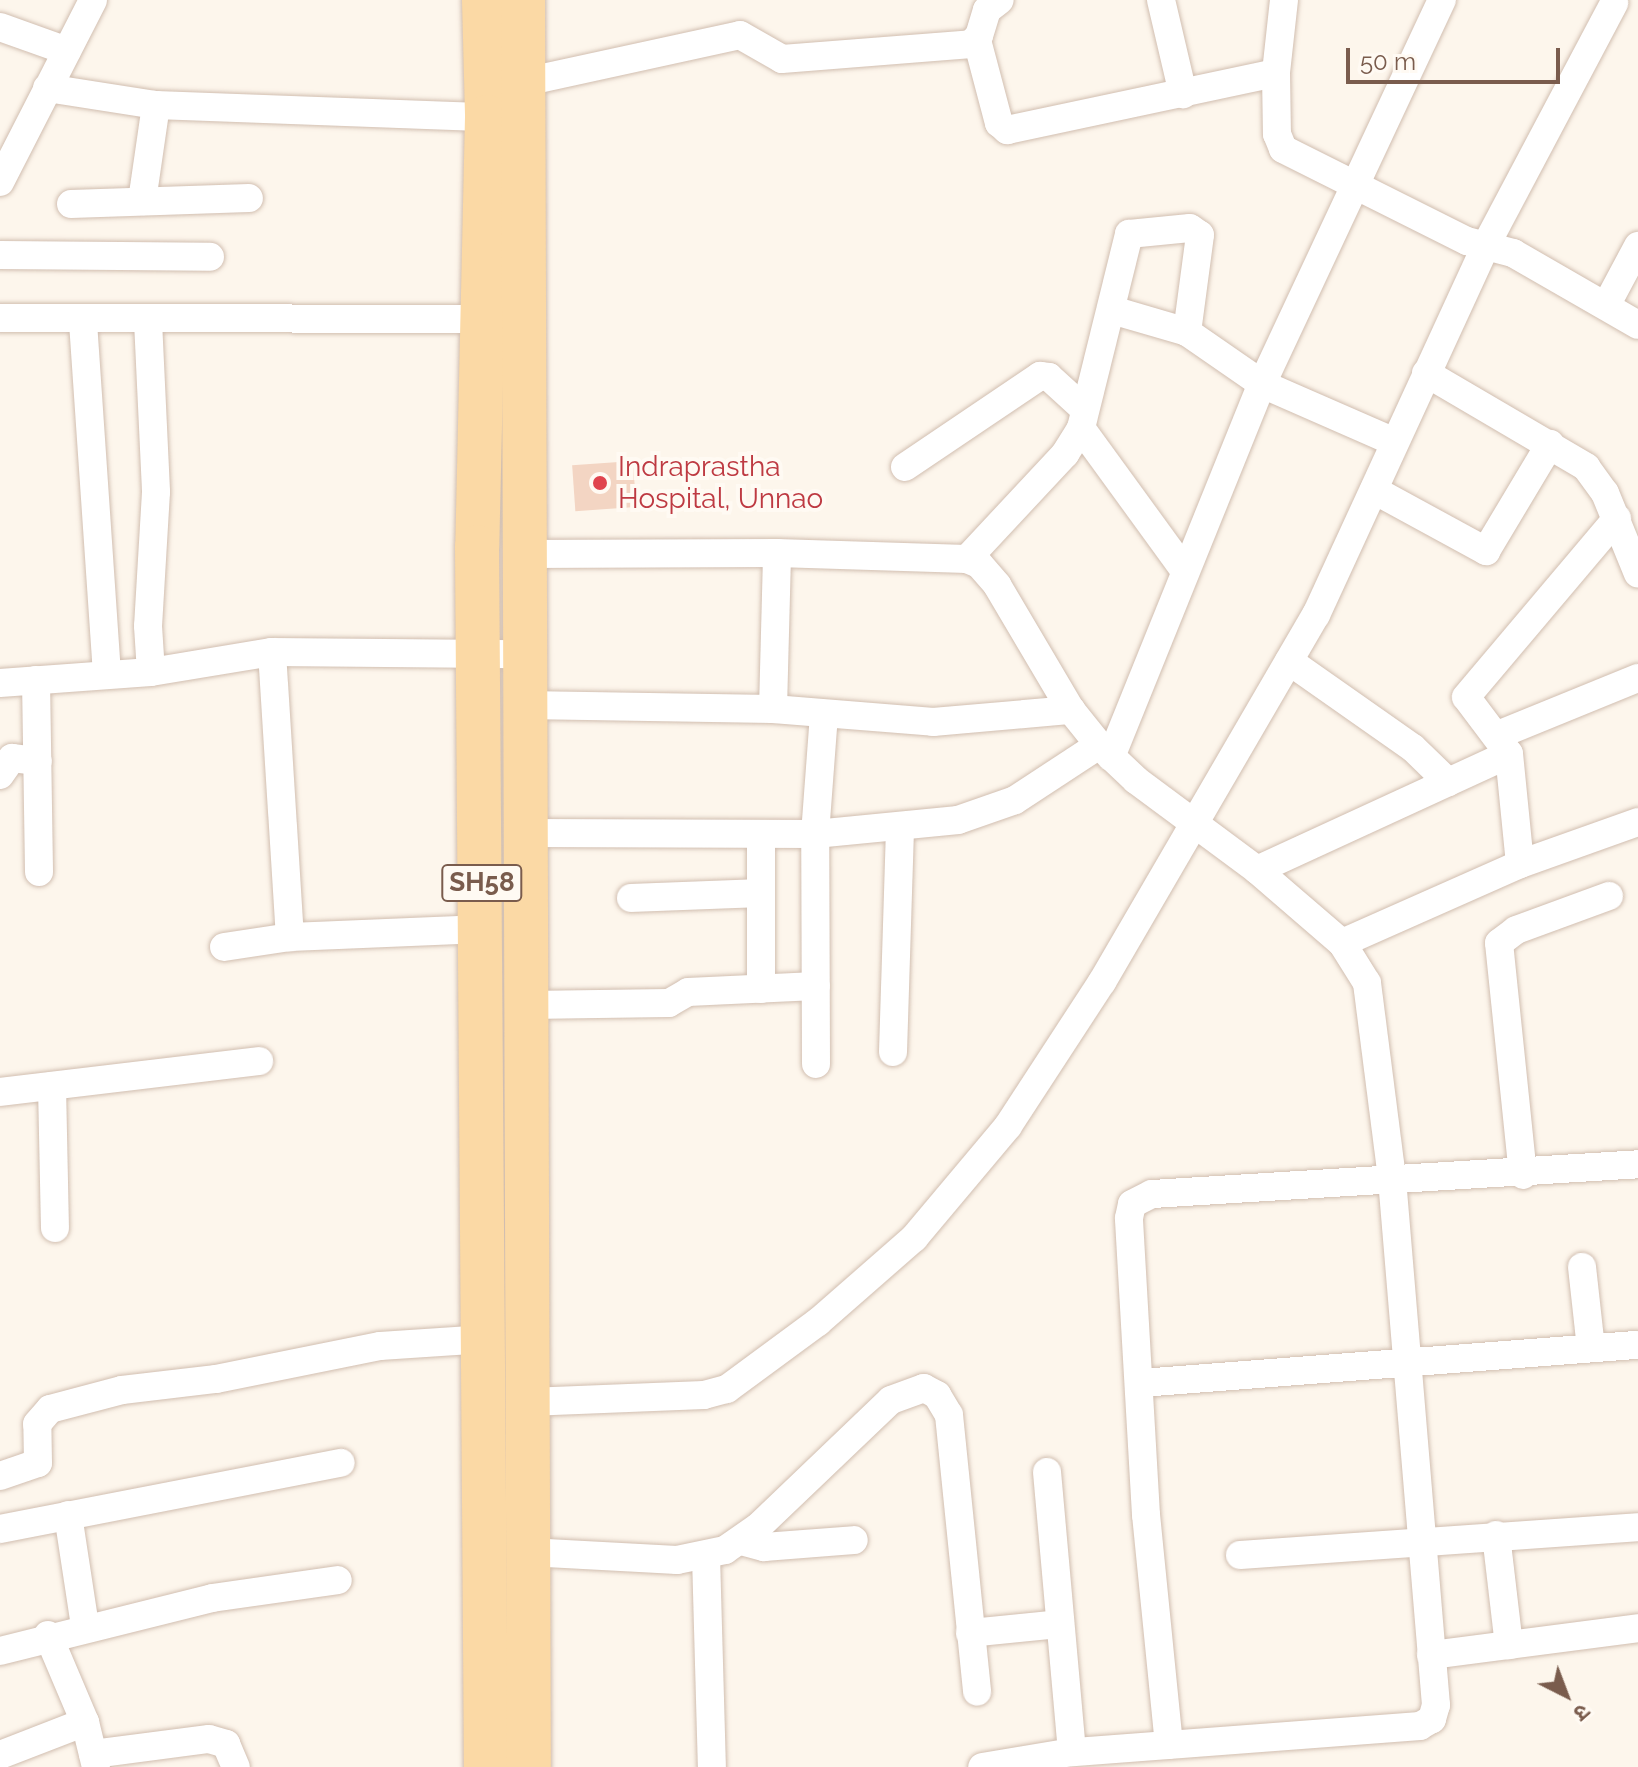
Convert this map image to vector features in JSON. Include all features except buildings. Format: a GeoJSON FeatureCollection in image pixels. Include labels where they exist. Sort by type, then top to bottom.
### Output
{"type":"FeatureCollection","features":[{"type":"Feature","properties":{"kind":"main road","name":"SH58"},"geometry":{"type":"LineString","coordinates":[[484,0],[487,117],[481,653],[483,929],[479,1026],[486,1339],[486,1767]]}},
{"type":"Feature","properties":{"kind":"main road","name":"SH58"},"geometry":{"type":"LineString","coordinates":[[523,0],[520,83],[528,833],[529,1767]]}},
{"type":"Feature","properties":{"kind":"street"},"geometry":{"type":"LineString","coordinates":[[0,182],[93,0]]}},
{"type":"Feature","properties":{"kind":"street"},"geometry":{"type":"LineString","coordinates":[[1000,0],[987,10],[977,40],[999,123],[1007,130],[1276,73]]}},
{"type":"Feature","properties":{"kind":"street"},"geometry":{"type":"LineString","coordinates":[[1161,0],[1183,94]]}},
{"type":"Feature","properties":{"kind":"street"},"geometry":{"type":"LineString","coordinates":[[1284,0],[1276,73],[1280,147],[1467,241],[1513,253],[1607,304],[1638,325]]}},
{"type":"Feature","properties":{"kind":"street"},"geometry":{"type":"LineString","coordinates":[[528,833],[815,834],[900,829],[988,813],[1105,751],[1185,571],[1262,384],[1353,182],[1442,0]]}},
{"type":"Feature","properties":{"kind":"street"},"geometry":{"type":"LineString","coordinates":[[528,1402],[704,1395],[755,1372],[914,1238],[1008,1126],[1102,982],[1289,661],[1374,490],[1486,245],[1614,3]]}},
{"type":"Feature","properties":{"kind":"street"},"geometry":{"type":"LineString","coordinates":[[0,27],[67,51]]}},
{"type":"Feature","properties":{"kind":"street"},"geometry":{"type":"LineString","coordinates":[[520,83],[740,35],[782,59],[977,40]]}},
{"type":"Feature","properties":{"kind":"street"},"geometry":{"type":"LineString","coordinates":[[47,88],[156,105],[487,117]]}},
{"type":"Feature","properties":{"kind":"street"},"geometry":{"type":"LineString","coordinates":[[142,201],[156,105]]}},
{"type":"Feature","properties":{"kind":"street"},"geometry":{"type":"LineString","coordinates":[[71,204],[249,198]]}},
{"type":"Feature","properties":{"kind":"street"},"geometry":{"type":"LineString","coordinates":[[967,559],[1065,454],[1082,418],[1112,310],[1127,236],[1190,228],[1200,237],[1187,332]]}},
{"type":"Feature","properties":{"kind":"street"},"geometry":{"type":"LineString","coordinates":[[1607,304],[1638,246]]}},
{"type":"Feature","properties":{"kind":"street"},"geometry":{"type":"LineString","coordinates":[[0,255],[210,257]]}},
{"type":"Feature","properties":{"kind":"street"},"geometry":{"type":"LineString","coordinates":[[1112,310],[1187,332],[1262,384],[1395,442]]}},
{"type":"Feature","properties":{"kind":"street"},"geometry":{"type":"LineString","coordinates":[[0,318],[83,322],[483,319]]}},
{"type":"Feature","properties":{"kind":"street"},"geometry":{"type":"LineString","coordinates":[[148,321],[156,492],[148,626],[151,672]]}},
{"type":"Feature","properties":{"kind":"street"},"geometry":{"type":"LineString","coordinates":[[83,322],[107,674]]}},
{"type":"Feature","properties":{"kind":"street"},"geometry":{"type":"LineString","coordinates":[[1426,373],[1550,444],[1597,479],[1617,518],[1638,574]]}},
{"type":"Feature","properties":{"kind":"street"},"geometry":{"type":"LineString","coordinates":[[905,467],[1040,376],[1049,377],[1082,418],[1185,571]]}},
{"type":"Feature","properties":{"kind":"street"},"geometry":{"type":"LineString","coordinates":[[1374,490],[1486,551],[1550,444]]}},
{"type":"Feature","properties":{"kind":"street"},"geometry":{"type":"LineString","coordinates":[[1520,864],[1503,744],[1470,707],[1470,689],[1617,518]]}},
{"type":"Feature","properties":{"kind":"street"},"geometry":{"type":"LineString","coordinates":[[773,709],[777,553]]}},
{"type":"Feature","properties":{"kind":"street"},"geometry":{"type":"LineString","coordinates":[[524,554],[777,553],[967,559],[979,564],[997,585],[1071,710],[1105,751],[1193,825],[1257,870],[1342,943],[1371,994],[1392,1179],[1436,1705],[1427,1723],[1072,1752],[982,1767]]}},
{"type":"Feature","properties":{"kind":"street"},"geometry":{"type":"LineString","coordinates":[[272,652],[290,937]]}},
{"type":"Feature","properties":{"kind":"street"},"geometry":{"type":"LineString","coordinates":[[0,683],[151,672],[272,652],[525,654]]}},
{"type":"Feature","properties":{"kind":"street"},"geometry":{"type":"LineString","coordinates":[[1289,661],[1413,748],[1448,782]]}},
{"type":"Feature","properties":{"kind":"street"},"geometry":{"type":"LineString","coordinates":[[1257,870],[1448,782],[1503,744],[1638,678]]}},
{"type":"Feature","properties":{"kind":"street"},"geometry":{"type":"LineString","coordinates":[[36,680],[39,872]]}},
{"type":"Feature","properties":{"kind":"street"},"geometry":{"type":"LineString","coordinates":[[525,705],[773,709],[933,722],[1071,710]]}},
{"type":"Feature","properties":{"kind":"street"},"geometry":{"type":"LineString","coordinates":[[816,1064],[815,834],[824,714]]}},
{"type":"Feature","properties":{"kind":"street"},"geometry":{"type":"LineString","coordinates":[[0,775],[12,758],[38,761]]}},
{"type":"Feature","properties":{"kind":"street"},"geometry":{"type":"LineString","coordinates":[[1342,943],[1520,864],[1638,822]]}},
{"type":"Feature","properties":{"kind":"street"},"geometry":{"type":"LineString","coordinates":[[893,1052],[900,829]]}},
{"type":"Feature","properties":{"kind":"street"},"geometry":{"type":"LineString","coordinates":[[761,834],[761,989]]}},
{"type":"Feature","properties":{"kind":"street"},"geometry":{"type":"LineString","coordinates":[[631,898],[761,893]]}},
{"type":"Feature","properties":{"kind":"street"},"geometry":{"type":"LineString","coordinates":[[1523,1175],[1499,943],[1507,934],[1609,896]]}},
{"type":"Feature","properties":{"kind":"street"},"geometry":{"type":"LineString","coordinates":[[224,947],[290,937],[483,929]]}},
{"type":"Feature","properties":{"kind":"street"},"geometry":{"type":"LineString","coordinates":[[528,1005],[669,1003],[688,992],[816,986]]}},
{"type":"Feature","properties":{"kind":"street"},"geometry":{"type":"LineString","coordinates":[[0,1092],[259,1061]]}},
{"type":"Feature","properties":{"kind":"street"},"geometry":{"type":"LineString","coordinates":[[52,1086],[55,1228]]}},
{"type":"Feature","properties":{"kind":"street"},"geometry":{"type":"LineString","coordinates":[[1169,1745],[1146,1515],[1141,1383],[1129,1218],[1140,1197],[1392,1179],[1523,1175],[1638,1164]]}},
{"type":"Feature","properties":{"kind":"street"},"geometry":{"type":"LineString","coordinates":[[1582,1267],[1591,1348]]}},
{"type":"Feature","properties":{"kind":"street"},"geometry":{"type":"LineString","coordinates":[[0,1476],[38,1463],[37,1424],[50,1409],[122,1390],[216,1379],[380,1346],[486,1339]]}},
{"type":"Feature","properties":{"kind":"street"},"geometry":{"type":"LineString","coordinates":[[1141,1383],[1638,1345]]}},
{"type":"Feature","properties":{"kind":"street"},"geometry":{"type":"LineString","coordinates":[[528,1552],[677,1560],[706,1556],[741,1541],[891,1400],[914,1389],[931,1391],[949,1415],[977,1692]]}},
{"type":"Feature","properties":{"kind":"street"},"geometry":{"type":"LineString","coordinates":[[0,1529],[341,1463]]}},
{"type":"Feature","properties":{"kind":"street"},"geometry":{"type":"LineString","coordinates":[[1047,1472],[1072,1752]]}},
{"type":"Feature","properties":{"kind":"street"},"geometry":{"type":"LineString","coordinates":[[68,1515],[85,1626]]}},
{"type":"Feature","properties":{"kind":"street"},"geometry":{"type":"LineString","coordinates":[[1240,1555],[1421,1539],[1638,1527]]}},
{"type":"Feature","properties":{"kind":"street"},"geometry":{"type":"LineString","coordinates":[[1496,1535],[1509,1645]]}},
{"type":"Feature","properties":{"kind":"street"},"geometry":{"type":"LineString","coordinates":[[741,1541],[764,1547],[854,1540]]}},
{"type":"Feature","properties":{"kind":"street"},"geometry":{"type":"LineString","coordinates":[[706,1556],[712,1767]]}},
{"type":"Feature","properties":{"kind":"street"},"geometry":{"type":"LineString","coordinates":[[0,1651],[48,1635],[212,1598],[338,1580]]}},
{"type":"Feature","properties":{"kind":"street"},"geometry":{"type":"LineString","coordinates":[[970,1633],[1060,1624]]}},
{"type":"Feature","properties":{"kind":"street"},"geometry":{"type":"LineString","coordinates":[[1431,1655],[1638,1628]]}},
{"type":"Feature","properties":{"kind":"street"},"geometry":{"type":"LineString","coordinates":[[48,1635],[85,1722],[95,1761],[209,1739],[226,1744],[236,1767]]}},
{"type":"Feature","properties":{"kind":"street"},"geometry":{"type":"LineString","coordinates":[[0,1755],[85,1722]]}},
{"type":"Feature","properties":{"kind":"place","name":"Indraprastha Hospital, Unnao"},"geometry":{"type":"Point","coordinates":[600,483]}}]}
